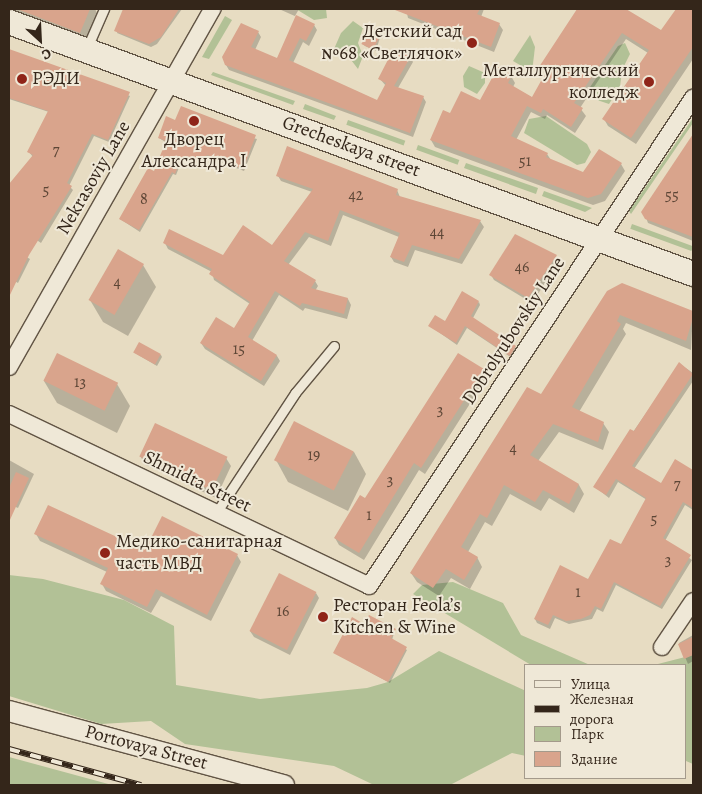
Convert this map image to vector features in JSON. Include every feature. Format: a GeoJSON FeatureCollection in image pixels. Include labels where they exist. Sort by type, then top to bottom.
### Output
{"type":"FeatureCollection","features":[{"type":"Feature","properties":{"kind":"main road","name":"Grecheskaya street"},"geometry":{"type":"LineString","coordinates":[[9,22],[693,274]]}},
{"type":"Feature","properties":{"kind":"street","name":"Nekrasoviy Lane"},"geometry":{"type":"LineString","coordinates":[[9,367],[173,81],[212,9]]}},
{"type":"Feature","properties":{"kind":"street","name":"Dobrolyubovskiy Lane"},"geometry":{"type":"LineString","coordinates":[[369,586],[693,98]]}},
{"type":"Feature","properties":{"kind":"street","name":"Shmidta Street"},"geometry":{"type":"LineString","coordinates":[[9,414],[369,586]]}},
{"type":"Feature","properties":{"kind":"street"},"geometry":{"type":"LineString","coordinates":[[662,647],[693,601]]}},
{"type":"Feature","properties":{"kind":"street","name":"Portovaya Street"},"geometry":{"type":"LineString","coordinates":[[9,712],[284,785]]}},
{"type":"Feature","properties":{"kind":"lane"},"geometry":{"type":"LineString","coordinates":[[86,50],[104,9]]}},
{"type":"Feature","properties":{"kind":"lane"},"geometry":{"type":"LineString","coordinates":[[216,513],[295,393],[334,346]]}},
{"type":"Feature","properties":{"kind":"green space"},"geometry":{"type":"Polygon","coordinates":[[[296,9],[326,9],[327,18],[314,20],[296,9]]]}},
{"type":"Feature","properties":{"kind":"green space"},"geometry":{"type":"Polygon","coordinates":[[[225,16],[232,20],[209,59],[202,57],[225,16]]]}},
{"type":"Feature","properties":{"kind":"green space"},"geometry":{"type":"Polygon","coordinates":[[[353,21],[363,28],[358,43],[363,56],[358,69],[348,56],[334,49],[341,33],[353,21]]]}},
{"type":"Feature","properties":{"kind":"green space"},"geometry":{"type":"Polygon","coordinates":[[[530,35],[535,47],[532,72],[513,61],[530,35]]]}},
{"type":"Feature","properties":{"kind":"green space"},"geometry":{"type":"Polygon","coordinates":[[[625,43],[630,54],[622,70],[620,87],[609,104],[597,100],[586,93],[618,46],[625,43]]]}},
{"type":"Feature","properties":{"kind":"green space"},"geometry":{"type":"Polygon","coordinates":[[[469,66],[485,73],[485,83],[477,94],[464,87],[463,76],[469,66]]]}},
{"type":"Feature","properties":{"kind":"green space"},"geometry":{"type":"Polygon","coordinates":[[[213,72],[295,101],[293,105],[211,75],[213,72]]]}},
{"type":"Feature","properties":{"kind":"green space"},"geometry":{"type":"Polygon","coordinates":[[[305,104],[336,116],[334,120],[303,109],[305,104]]]}},
{"type":"Feature","properties":{"kind":"green space"},"geometry":{"type":"Polygon","coordinates":[[[546,116],[587,144],[591,152],[585,163],[577,165],[524,133],[529,119],[546,116]]]}},
{"type":"Feature","properties":{"kind":"green space"},"geometry":{"type":"Polygon","coordinates":[[[693,118],[693,123],[631,214],[629,211],[693,118]]]}},
{"type":"Feature","properties":{"kind":"green space"},"geometry":{"type":"Polygon","coordinates":[[[348,120],[405,141],[404,146],[346,125],[348,120]]]}},
{"type":"Feature","properties":{"kind":"green space"},"geometry":{"type":"Polygon","coordinates":[[[418,145],[459,160],[458,165],[416,150],[418,145]]]}},
{"type":"Feature","properties":{"kind":"green space"},"geometry":{"type":"Polygon","coordinates":[[[466,163],[538,188],[536,194],[464,168],[466,163]]]}},
{"type":"Feature","properties":{"kind":"green space"},"geometry":{"type":"Polygon","coordinates":[[[544,191],[592,208],[585,212],[542,196],[544,191]]]}},
{"type":"Feature","properties":{"kind":"green space"},"geometry":{"type":"Polygon","coordinates":[[[632,224],[693,246],[691,251],[630,229],[632,224]]]}},
{"type":"Feature","properties":{"kind":"green space"},"geometry":{"type":"Polygon","coordinates":[[[9,575],[43,579],[124,600],[174,626],[176,685],[260,699],[367,688],[388,682],[439,651],[524,690],[524,756],[512,753],[450,785],[374,785],[334,766],[185,744],[151,721],[101,724],[9,696],[9,575]]]}},
{"type":"Feature","properties":{"kind":"green space"},"geometry":{"type":"Polygon","coordinates":[[[453,582],[503,603],[521,635],[588,664],[529,664],[413,594],[422,585],[453,582]]]}},
{"type":"Feature","properties":{"kind":"green space"},"geometry":{"type":"Polygon","coordinates":[[[693,655],[693,764],[687,761],[687,664],[658,664],[693,655]]]}},
{"type":"Feature","properties":{"kind":"green space"},"geometry":{"type":"Polygon","coordinates":[[[9,757],[112,785],[9,785],[9,757]]]}},
{"type":"Feature","properties":{"kind":"building"},"geometry":{"type":"Polygon","coordinates":[[[17,9],[90,9],[80,33],[17,9]]]}},
{"type":"Feature","properties":{"kind":"building"},"geometry":{"type":"Polygon","coordinates":[[[123,9],[179,9],[161,37],[149,44],[114,31],[123,9]]]}},
{"type":"Feature","properties":{"kind":"building"},"geometry":{"type":"Polygon","coordinates":[[[480,9],[477,14],[500,23],[491,47],[395,10],[480,9]]]}},
{"type":"Feature","properties":{"kind":"building"},"geometry":{"type":"Polygon","coordinates":[[[577,9],[626,9],[661,30],[676,9],[693,9],[693,47],[631,138],[602,119],[649,50],[622,33],[574,103],[583,108],[571,127],[543,109],[541,113],[527,106],[511,136],[548,153],[546,157],[583,172],[599,149],[622,163],[601,194],[588,198],[430,140],[443,110],[450,113],[461,91],[480,100],[498,67],[512,75],[508,83],[532,97],[546,72],[539,67],[577,9]]]}},
{"type":"Feature","properties":{"kind":"building"},"geometry":{"type":"Polygon","coordinates":[[[296,15],[315,24],[306,41],[300,38],[289,60],[377,100],[386,83],[378,79],[394,48],[411,56],[394,86],[424,96],[410,133],[225,65],[222,57],[241,23],[259,31],[251,47],[277,58],[296,15]]]}},
{"type":"Feature","properties":{"kind":"building"},"geometry":{"type":"Polygon","coordinates":[[[370,27],[382,33],[373,50],[361,44],[370,27]]]}},
{"type":"Feature","properties":{"kind":"building"},"geometry":{"type":"Polygon","coordinates":[[[9,49],[130,92],[108,140],[92,134],[67,183],[72,186],[29,255],[9,297],[9,184],[33,155],[27,152],[48,111],[9,98],[9,49]]]}},
{"type":"Feature","properties":{"kind":"building"},"geometry":{"type":"Polygon","coordinates":[[[181,106],[256,135],[243,169],[207,155],[202,166],[181,158],[175,174],[172,172],[139,230],[119,219],[148,168],[154,171],[166,141],[158,138],[166,116],[175,120],[181,106]]]}},
{"type":"Feature","properties":{"kind":"building"},"geometry":{"type":"Polygon","coordinates":[[[693,134],[693,237],[645,219],[641,212],[693,134]]]}},
{"type":"Feature","properties":{"kind":"building"},"geometry":{"type":"Polygon","coordinates":[[[287,146],[398,189],[396,195],[481,220],[459,259],[412,245],[404,262],[390,257],[400,233],[340,210],[328,241],[305,232],[284,261],[316,280],[311,288],[348,298],[344,314],[302,303],[300,306],[275,291],[248,337],[277,355],[261,381],[200,343],[216,317],[234,328],[250,302],[209,274],[212,269],[163,243],[169,229],[223,255],[243,225],[272,245],[313,189],[276,176],[287,146]]]}},
{"type":"Feature","properties":{"kind":"building"},"geometry":{"type":"Polygon","coordinates":[[[515,234],[557,255],[528,298],[489,275],[515,234]]]}},
{"type":"Feature","properties":{"kind":"building"},"geometry":{"type":"Polygon","coordinates":[[[118,249],[144,264],[114,315],[88,300],[118,249]]]}},
{"type":"Feature","properties":{"kind":"building"},"geometry":{"type":"Polygon","coordinates":[[[622,283],[693,311],[693,318],[686,341],[620,315],[617,321],[621,324],[572,407],[604,422],[598,442],[553,424],[530,455],[579,484],[569,504],[543,490],[535,502],[504,485],[487,518],[480,514],[461,547],[478,557],[464,580],[446,569],[433,588],[410,573],[527,387],[541,394],[607,291],[622,283]]]}},
{"type":"Feature","properties":{"kind":"building"},"geometry":{"type":"Polygon","coordinates":[[[462,291],[479,301],[471,316],[516,346],[510,356],[465,326],[456,343],[428,326],[435,315],[445,321],[462,291]]]}},
{"type":"Feature","properties":{"kind":"building"},"geometry":{"type":"Polygon","coordinates":[[[139,342],[161,354],[155,365],[133,352],[139,342]]]}},
{"type":"Feature","properties":{"kind":"building"},"geometry":{"type":"Polygon","coordinates":[[[57,353],[118,383],[105,411],[43,381],[57,353]]]}},
{"type":"Feature","properties":{"kind":"building"},"geometry":{"type":"Polygon","coordinates":[[[458,353],[484,369],[421,468],[414,463],[359,553],[334,538],[360,495],[365,498],[458,353]]]}},
{"type":"Feature","properties":{"kind":"building"},"geometry":{"type":"Polygon","coordinates":[[[679,362],[693,374],[632,466],[661,483],[675,459],[693,470],[693,508],[683,502],[663,538],[691,555],[660,606],[614,582],[601,609],[595,606],[590,615],[581,619],[566,621],[553,615],[548,625],[534,619],[560,565],[588,579],[610,539],[621,544],[646,498],[616,479],[606,495],[593,487],[630,429],[634,431],[679,362]]]}},
{"type":"Feature","properties":{"kind":"building"},"geometry":{"type":"Polygon","coordinates":[[[294,421],[354,451],[334,491],[274,460],[294,421]]]}},
{"type":"Feature","properties":{"kind":"building"},"geometry":{"type":"Polygon","coordinates":[[[155,423],[228,457],[212,490],[139,457],[155,423]]]}},
{"type":"Feature","properties":{"kind":"building"},"geometry":{"type":"Polygon","coordinates":[[[16,472],[29,478],[9,522],[9,488],[16,472]]]}},
{"type":"Feature","properties":{"kind":"building"},"geometry":{"type":"Polygon","coordinates":[[[48,505],[145,550],[162,516],[238,554],[207,615],[156,589],[147,607],[100,584],[108,568],[34,534],[48,505]]]}},
{"type":"Feature","properties":{"kind":"building"},"geometry":{"type":"Polygon","coordinates":[[[279,573],[316,592],[287,650],[249,631],[279,573]]]}},
{"type":"Feature","properties":{"kind":"building"},"geometry":{"type":"Polygon","coordinates":[[[369,615],[396,629],[391,638],[407,647],[388,682],[333,653],[352,617],[364,624],[369,615]]]}},
{"type":"Feature","properties":{"kind":"building"},"geometry":{"type":"Polygon","coordinates":[[[693,637],[693,655],[684,659],[678,644],[693,637]]]}},
{"type":"Feature","properties":{"kind":"railway"},"geometry":{"type":"LineString","coordinates":[[9,749],[141,785]]}},
{"type":"Feature","properties":{"kind":"place","name":"Детский сад №68 «Светлячок»"},"geometry":{"type":"Point","coordinates":[472,43]}},
{"type":"Feature","properties":{"kind":"place","name":"РЭДИ"},"geometry":{"type":"Point","coordinates":[22,79]}},
{"type":"Feature","properties":{"kind":"place","name":"Металлургический колледж"},"geometry":{"type":"Point","coordinates":[649,82]}},
{"type":"Feature","properties":{"kind":"place","name":"Дворец Александра I"},"geometry":{"type":"Point","coordinates":[194,121]}},
{"type":"Feature","properties":{"kind":"place","name":"Медико-санитарная часть МВД"},"geometry":{"type":"Point","coordinates":[105,553]}},
{"type":"Feature","properties":{"kind":"place","name":"Ресторан Feola’s Kitchen & Wine"},"geometry":{"type":"Point","coordinates":[323,617]}}]}
